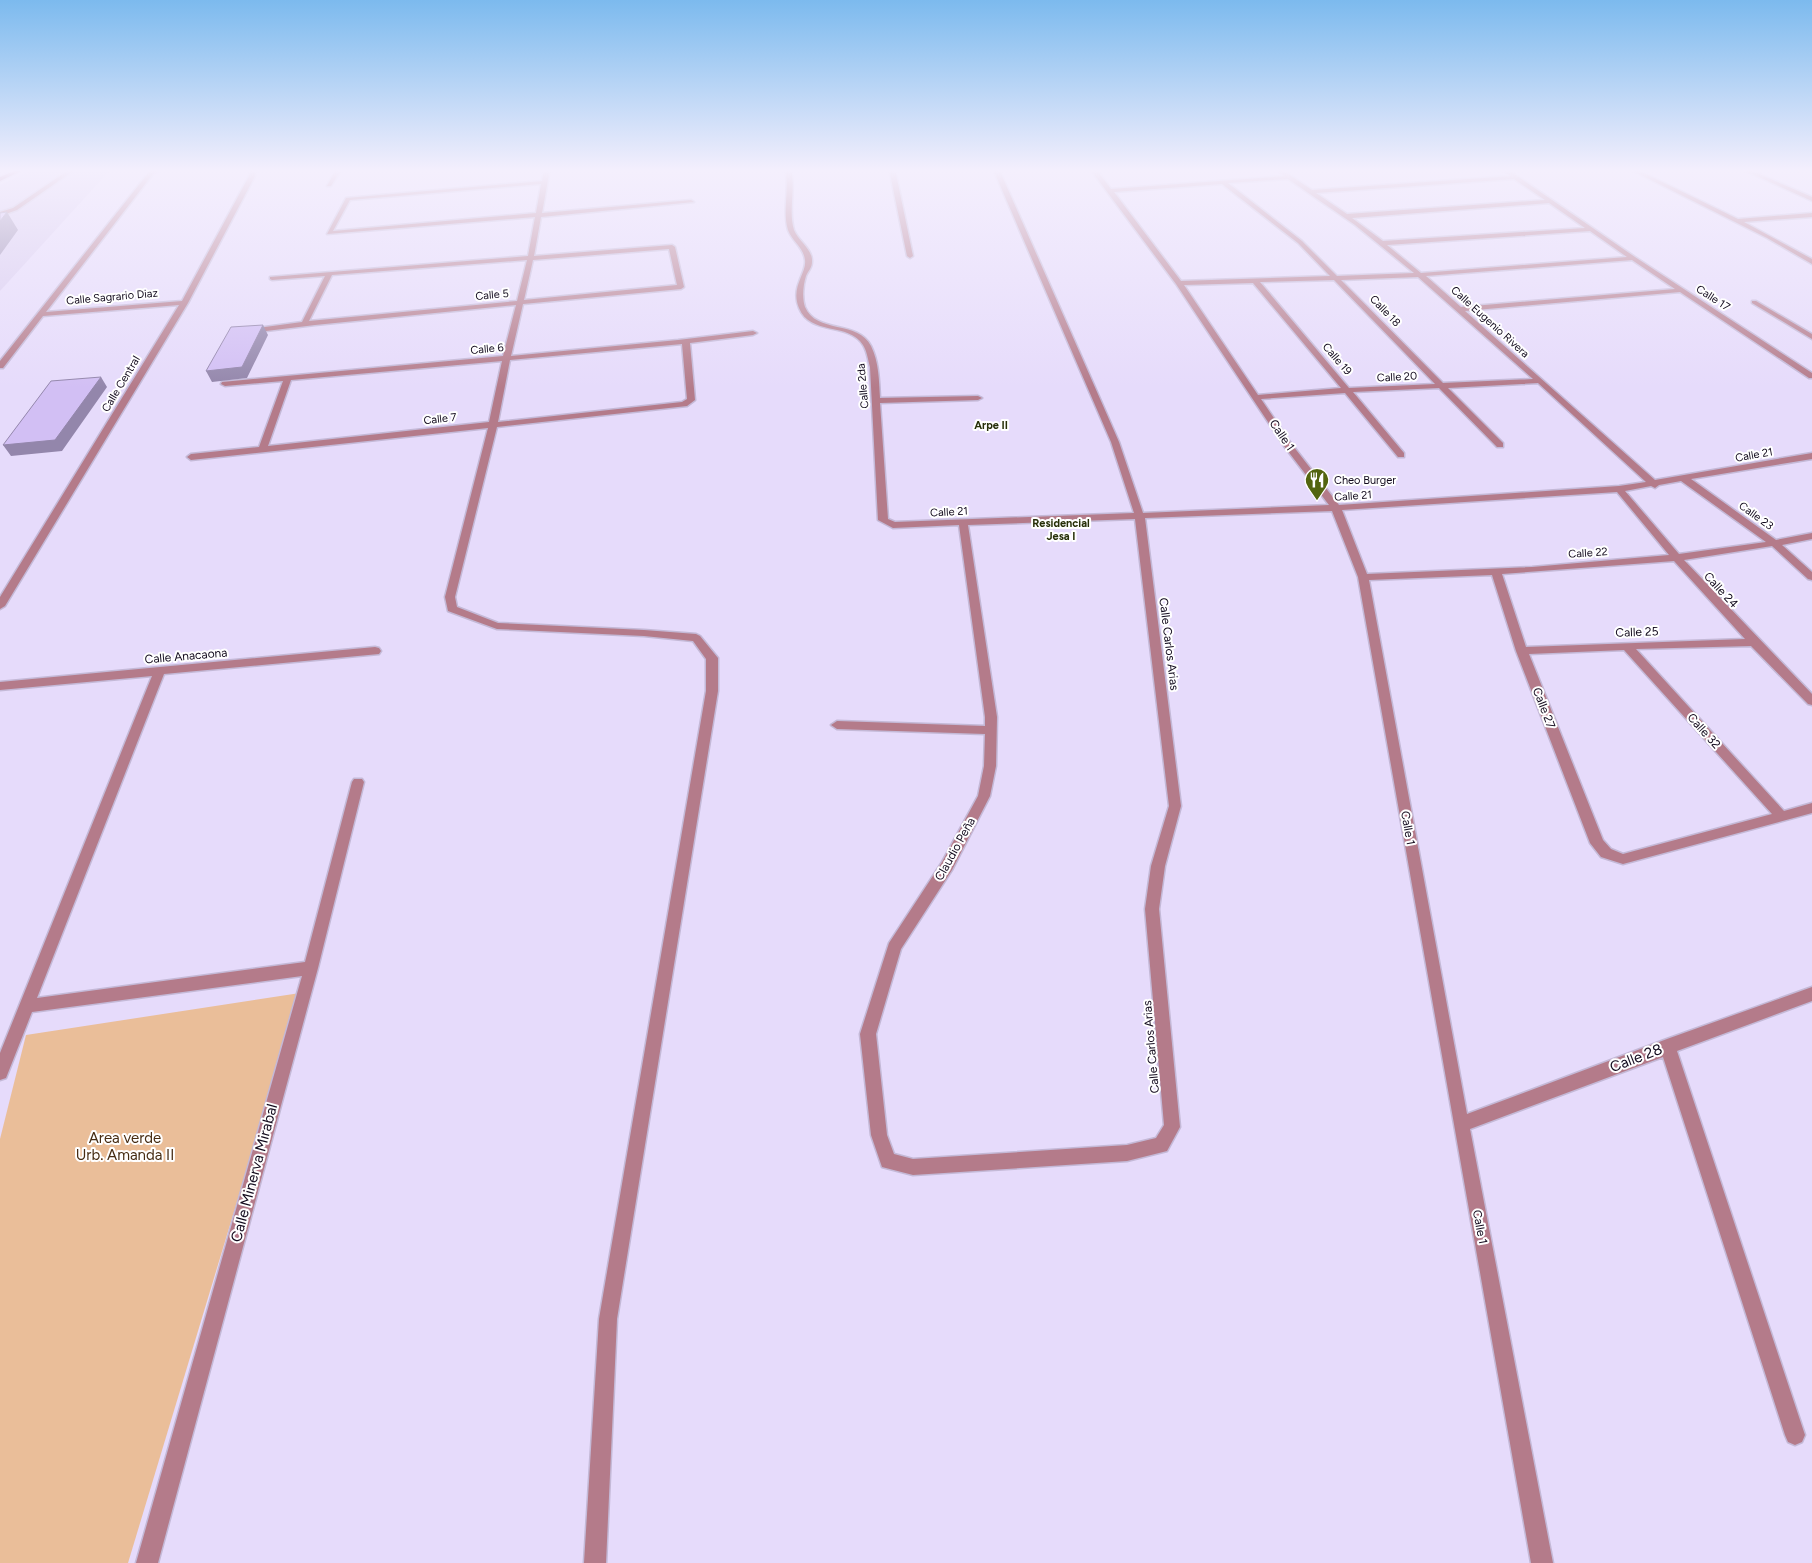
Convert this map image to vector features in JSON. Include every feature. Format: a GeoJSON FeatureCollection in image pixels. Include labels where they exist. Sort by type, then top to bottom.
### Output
{"type":"FeatureCollection","features":[{"type":"Feature","properties":{"kind":"street"},"geometry":{"type":"LineString","coordinates":[[0,366],[98,242]]}},
{"type":"Feature","properties":{"kind":"street","name":"Calle Central"},"geometry":{"type":"LineString","coordinates":[[0,606],[184,302],[216,242]]}},
{"type":"Feature","properties":{"kind":"street"},"geometry":{"type":"LineString","coordinates":[[534,242],[493,424],[450,597],[452,609],[497,626],[644,633],[696,638],[712,658],[712,690],[608,1319],[595,1563]]}},
{"type":"Feature","properties":{"kind":"street","name":"Calle 2da"},"geometry":{"type":"LineString","coordinates":[[799,242],[809,258],[809,264],[800,290],[801,308],[821,326],[858,335],[866,342],[874,367],[884,520],[893,525]]}},
{"type":"Feature","properties":{"kind":"street"},"geometry":{"type":"LineString","coordinates":[[907,242],[910,256]]}},
{"type":"Feature","properties":{"kind":"street","name":"Calle Carlos Arias"},"geometry":{"type":"LineString","coordinates":[[888,1161],[913,1167],[1127,1153],[1162,1144],[1172,1126],[1152,909],[1158,866],[1176,806],[1140,517],[1115,442],[1028,242]]}},
{"type":"Feature","properties":{"kind":"street","name":"Calle 1"},"geometry":{"type":"LineString","coordinates":[[1148,242],[1179,283],[1287,444],[1336,508],[1363,577],[1460,1124],[1542,1563]]}},
{"type":"Feature","properties":{"kind":"street","name":"Calle 18"},"geometry":{"type":"LineString","coordinates":[[1300,242],[1500,445]]}},
{"type":"Feature","properties":{"kind":"street"},"geometry":{"type":"LineString","coordinates":[[1382,243],[1398,242]]}},
{"type":"Feature","properties":{"kind":"street","name":"Calle 17"},"geometry":{"type":"LineString","coordinates":[[1610,242],[1812,376]]}},
{"type":"Feature","properties":{"kind":"street"},"geometry":{"type":"LineString","coordinates":[[1775,242],[1812,262]]}},
{"type":"Feature","properties":{"kind":"street","name":"Calle Eugenio Rivera"},"geometry":{"type":"LineString","coordinates":[[1382,243],[1459,309],[1655,485]]}},
{"type":"Feature","properties":{"kind":"street","name":"Calle 5"},"geometry":{"type":"LineString","coordinates":[[248,331],[308,322],[520,304],[681,287],[672,247],[531,256]]}},
{"type":"Feature","properties":{"kind":"street"},"geometry":{"type":"LineString","coordinates":[[272,278],[531,256]]}},
{"type":"Feature","properties":{"kind":"street"},"geometry":{"type":"LineString","coordinates":[[1179,283],[1419,274],[1633,258]]}},
{"type":"Feature","properties":{"kind":"street"},"geometry":{"type":"LineString","coordinates":[[308,322],[330,273]]}},
{"type":"Feature","properties":{"kind":"street","name":"Calle 19"},"geometry":{"type":"LineString","coordinates":[[1255,281],[1349,390],[1401,454]]}},
{"type":"Feature","properties":{"kind":"street"},"geometry":{"type":"LineString","coordinates":[[1459,309],[1683,290]]}},
{"type":"Feature","properties":{"kind":"street","name":"Calle Sagrario Diaz"},"geometry":{"type":"LineString","coordinates":[[43,314],[184,302]]}},
{"type":"Feature","properties":{"kind":"street"},"geometry":{"type":"LineString","coordinates":[[1754,302],[1812,337]]}},
{"type":"Feature","properties":{"kind":"street","name":"Calle 6"},"geometry":{"type":"LineString","coordinates":[[225,384],[683,342],[754,333]]}},
{"type":"Feature","properties":{"kind":"street","name":"Calle 7"},"geometry":{"type":"LineString","coordinates":[[191,457],[684,404],[691,400],[683,342]]}},
{"type":"Feature","properties":{"kind":"street"},"geometry":{"type":"LineString","coordinates":[[262,450],[288,378]]}},
{"type":"Feature","properties":{"kind":"street","name":"Calle 20"},"geometry":{"type":"LineString","coordinates":[[1257,397],[1349,390],[1538,381]]}},
{"type":"Feature","properties":{"kind":"street"},"geometry":{"type":"LineString","coordinates":[[876,400],[978,398]]}},
{"type":"Feature","properties":{"kind":"street","name":"Calle 21"},"geometry":{"type":"LineString","coordinates":[[893,525],[1336,508],[1619,489],[1655,485],[1812,456]]}},
{"type":"Feature","properties":{"kind":"street","name":"Calle 23"},"geometry":{"type":"LineString","coordinates":[[1684,479],[1774,544],[1812,577]]}},
{"type":"Feature","properties":{"kind":"street","name":"Calle 24"},"geometry":{"type":"LineString","coordinates":[[1619,489],[1676,560],[1753,642],[1812,701]]}},
{"type":"Feature","properties":{"kind":"street","name":"Claudio Peña"},"geometry":{"type":"LineString","coordinates":[[888,1161],[879,1136],[868,1034],[894,947],[947,866],[984,796],[990,766],[991,717],[963,523]]}},
{"type":"Feature","properties":{"kind":"street","name":"Calle 22"},"geometry":{"type":"LineString","coordinates":[[1363,577],[1496,572],[1676,560],[1812,536]]}},
{"type":"Feature","properties":{"kind":"street","name":"Calle 27"},"geometry":{"type":"LineString","coordinates":[[1496,572],[1522,651],[1596,843],[1606,853],[1622,859],[1782,817]]}},
{"type":"Feature","properties":{"kind":"street","name":"Calle 25"},"geometry":{"type":"LineString","coordinates":[[1522,651],[1753,642]]}},
{"type":"Feature","properties":{"kind":"street","name":"Calle 32"},"geometry":{"type":"LineString","coordinates":[[1627,646],[1782,817]]}},
{"type":"Feature","properties":{"kind":"street","name":"Calle Anacaona"},"geometry":{"type":"LineString","coordinates":[[0,686],[159,673],[375,651]]}},
{"type":"Feature","properties":{"kind":"street"},"geometry":{"type":"LineString","coordinates":[[0,1072],[159,673]]}},
{"type":"Feature","properties":{"kind":"street"},"geometry":{"type":"LineString","coordinates":[[837,725],[991,730]]}},
{"type":"Feature","properties":{"kind":"street","name":"Calle Minerva Mirabal"},"geometry":{"type":"LineString","coordinates":[[147,1563],[311,968],[358,782]]}},
{"type":"Feature","properties":{"kind":"street"},"geometry":{"type":"LineString","coordinates":[[1782,817],[1812,808]]}},
{"type":"Feature","properties":{"kind":"street"},"geometry":{"type":"LineString","coordinates":[[26,1006],[311,968]]}},
{"type":"Feature","properties":{"kind":"street","name":"Calle 28"},"geometry":{"type":"LineString","coordinates":[[1460,1124],[1812,994]]}},
{"type":"Feature","properties":{"kind":"street"},"geometry":{"type":"LineString","coordinates":[[1667,1046],[1795,1436]]}},
{"type":"Feature","properties":{"kind":"shaded area"},"geometry":{"type":"Polygon","coordinates":[[[0,242],[45,242],[0,291],[0,242]]]}},
{"type":"Feature","properties":{"kind":"green space","name":"Area verde Urb. Amanda II"},"geometry":{"type":"Polygon","coordinates":[[[300,993],[128,1563],[0,1563],[0,1139],[26,1035],[300,993]]]}},
{"type":"Feature","properties":{"kind":"building"},"geometry":{"type":"Polygon","coordinates":[[[263,325],[242,367],[206,371],[231,327],[263,325]]]}},
{"type":"Feature","properties":{"kind":"building"},"geometry":{"type":"Polygon","coordinates":[[[101,377],[55,440],[3,445],[51,381],[101,377]]]}},
{"type":"Feature","properties":{"kind":"place","name":"Cheo Burger"},"geometry":{"type":"Point","coordinates":[1317,501]}},
{"type":"Feature","properties":{"kind":"district","name":"Arpe II"},"geometry":{"type":"Point","coordinates":[991,425]}},
{"type":"Feature","properties":{"kind":"district","name":"Residencial Jesa I"},"geometry":{"type":"Point","coordinates":[1061,529]}}]}
